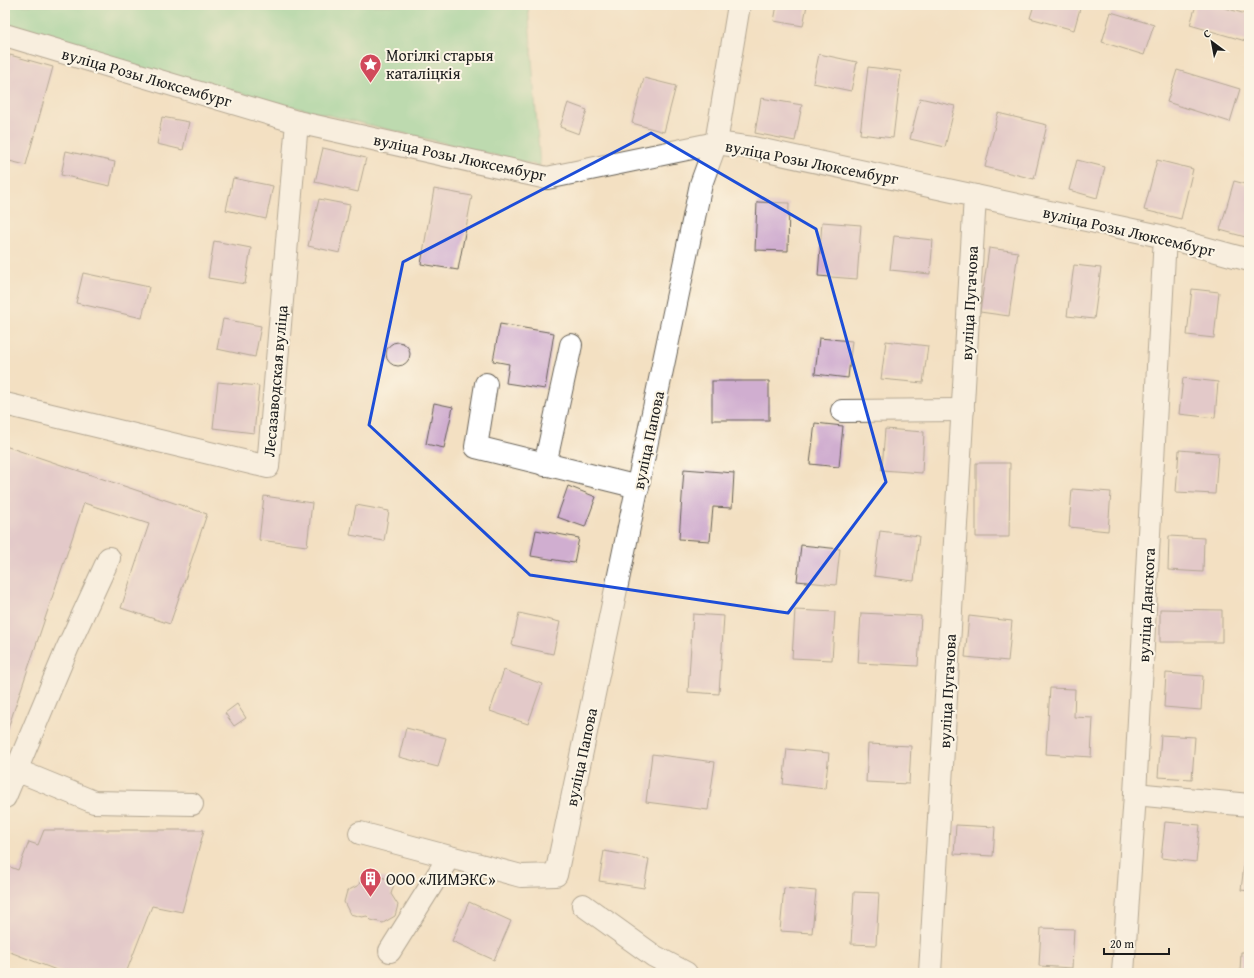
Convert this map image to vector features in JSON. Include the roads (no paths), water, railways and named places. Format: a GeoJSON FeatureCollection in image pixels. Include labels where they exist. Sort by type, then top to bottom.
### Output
{"type":"FeatureCollection","features":[{"type":"Feature","properties":{"kind":"street","name":"вуліца Папова"},"geometry":{"type":"LineString","coordinates":[[450,857],[521,876],[556,875],[701,184],[716,143],[740,5]]}},
{"type":"Feature","properties":{"kind":"street","name":"вуліца Розы Люксембург"},"geometry":{"type":"LineString","coordinates":[[5,35],[297,122],[547,178],[716,143],[753,148],[1165,237],[1249,260]]}},
{"type":"Feature","properties":{"kind":"street","name":"Лесазаводская вуліца"},"geometry":{"type":"LineString","coordinates":[[5,404],[268,467],[297,122]]}},
{"type":"Feature","properties":{"kind":"street","name":"вуліца Пугачова"},"geometry":{"type":"LineString","coordinates":[[930,973],[975,196]]}},
{"type":"Feature","properties":{"kind":"street","name":"вуліца Данскога"},"geometry":{"type":"LineString","coordinates":[[1123,973],[1135,794],[1165,237]]}},
{"type":"Feature","properties":{"kind":"street"},"geometry":{"type":"LineString","coordinates":[[545,465],[571,345]]}},
{"type":"Feature","properties":{"kind":"street"},"geometry":{"type":"LineString","coordinates":[[486,384],[476,447],[638,487]]}},
{"type":"Feature","properties":{"kind":"street"},"geometry":{"type":"LineString","coordinates":[[842,411],[963,410]]}},
{"type":"Feature","properties":{"kind":"street"},"geometry":{"type":"LineString","coordinates":[[5,797],[67,649],[109,558]]}},
{"type":"Feature","properties":{"kind":"street"},"geometry":{"type":"LineString","coordinates":[[16,770],[94,802],[192,804]]}},
{"type":"Feature","properties":{"kind":"street"},"geometry":{"type":"LineString","coordinates":[[1135,794],[1249,805]]}},
{"type":"Feature","properties":{"kind":"street"},"geometry":{"type":"LineString","coordinates":[[360,833],[450,857],[390,951]]}},
{"type":"Feature","properties":{"kind":"street"},"geometry":{"type":"LineString","coordinates":[[583,905],[654,956],[686,973]]}},
{"type":"Feature","properties":{"kind":"place","name":"Могілкі старыя каталіцкія"},"geometry":{"type":"Point","coordinates":[370,84]}},
{"type":"Feature","properties":{"kind":"place","name":"ООО «ЛИМЭКС»"},"geometry":{"type":"Point","coordinates":[370,898]}}]}
